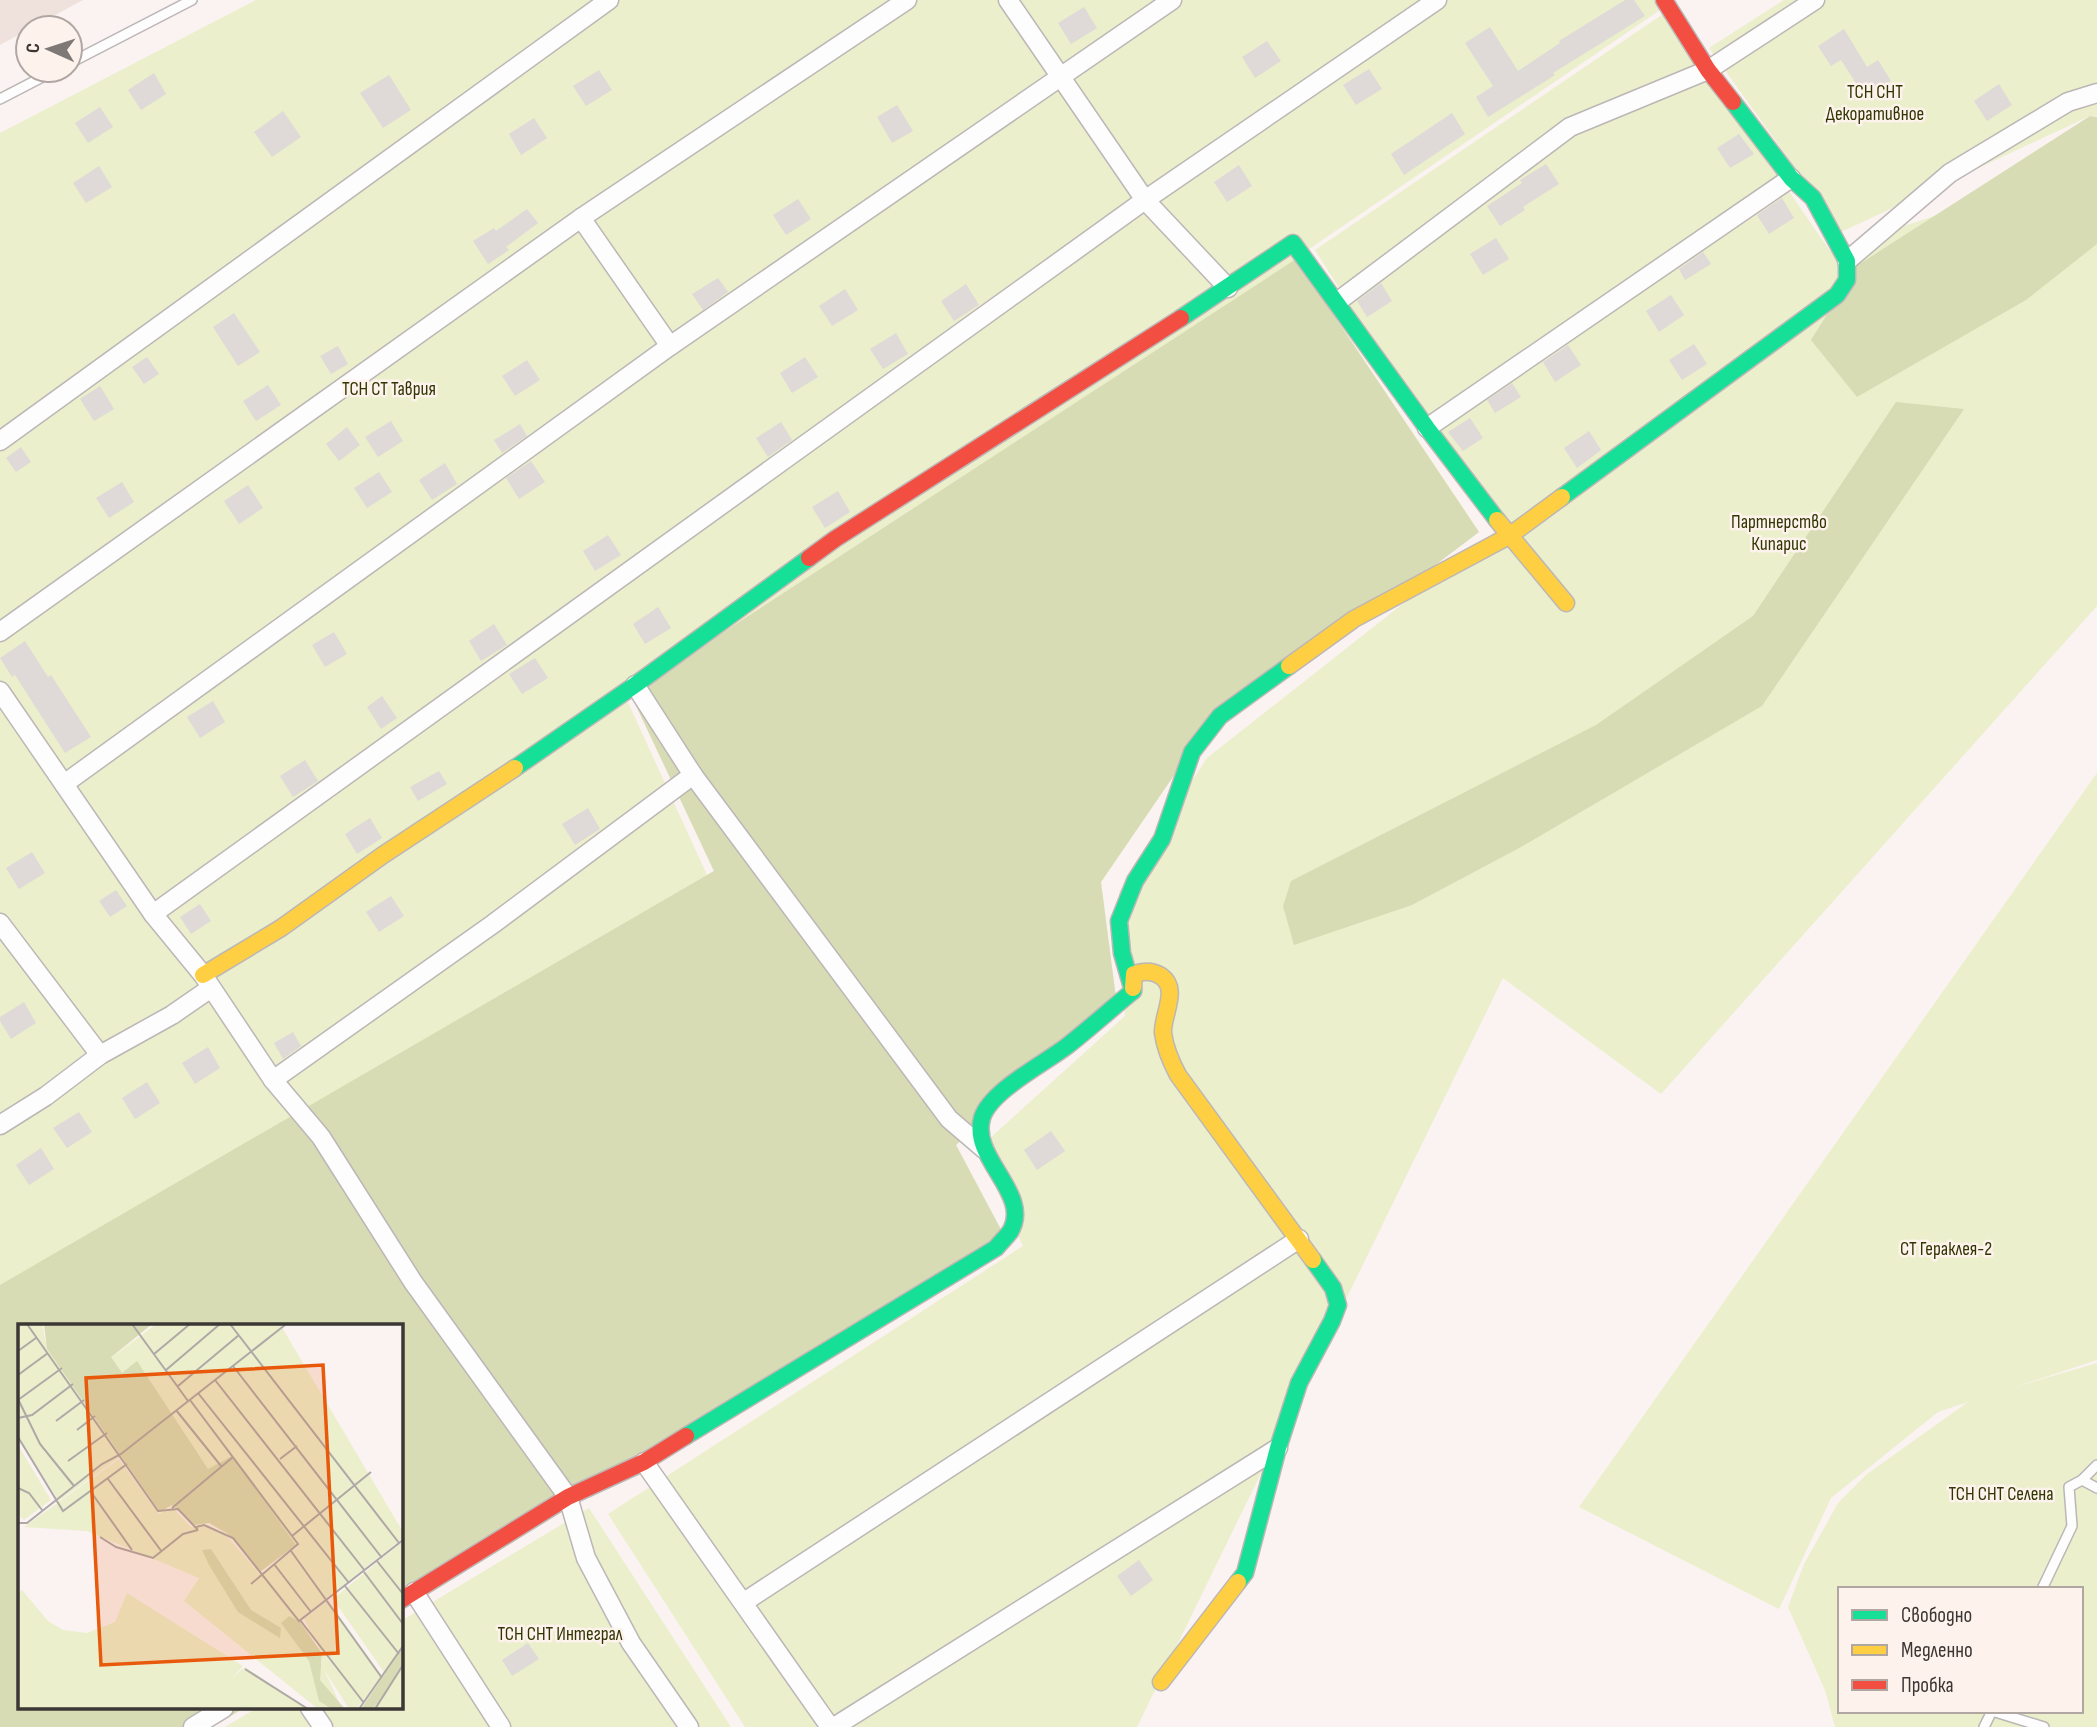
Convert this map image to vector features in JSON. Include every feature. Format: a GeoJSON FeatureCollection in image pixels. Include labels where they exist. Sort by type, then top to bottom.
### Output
{"type":"FeatureCollection","features":[{"type":"Feature","properties":{"kind":"street"},"geometry":{"type":"LineString","coordinates":[[0,441],[609,0]]}},
{"type":"Feature","properties":{"kind":"street"},"geometry":{"type":"LineString","coordinates":[[0,632],[580,218],[907,0]]}},
{"type":"Feature","properties":{"kind":"street"},"geometry":{"type":"LineString","coordinates":[[1008,0],[1145,200],[1228,288]]}},
{"type":"Feature","properties":{"kind":"street"},"geometry":{"type":"LineString","coordinates":[[64,785],[670,346],[1172,0]]}},
{"type":"Feature","properties":{"kind":"street"},"geometry":{"type":"LineString","coordinates":[[153,915],[1145,200],[1437,0]]}},
{"type":"Feature","properties":{"kind":"street"},"geometry":{"type":"LineString","coordinates":[[1133,991],[1122,953],[1119,921],[1135,881],[1162,839],[1192,752],[1220,716],[1354,619],[1509,536],[1837,295],[1847,279],[1847,261],[1813,198],[1791,178],[1708,70],[1664,0]]}},
{"type":"Feature","properties":{"kind":"street"},"geometry":{"type":"LineString","coordinates":[[1337,302],[1570,127],[1708,70],[1815,0]]}},
{"type":"Feature","properties":{"kind":"street"},"geometry":{"type":"LineString","coordinates":[[1847,261],[1950,173],[2068,103],[2097,93]]}},
{"type":"Feature","properties":{"kind":"street"},"geometry":{"type":"LineString","coordinates":[[1427,428],[1791,178]]}},
{"type":"Feature","properties":{"kind":"street"},"geometry":{"type":"LineString","coordinates":[[580,218],[670,346]]}},
{"type":"Feature","properties":{"kind":"street"},"geometry":{"type":"LineString","coordinates":[[0,1125],[46,1096],[100,1055],[172,1015],[207,981],[383,855],[452,811],[635,685],[835,539],[1143,344],[1293,243],[1427,428],[1509,536],[1566,604]]}},
{"type":"Feature","properties":{"kind":"street"},"geometry":{"type":"LineString","coordinates":[[501,1727],[408,1596],[568,1497],[644,1462],[996,1248],[1013,1229],[1016,1217],[1016,1205],[1011,1193],[984,1149],[949,1119],[693,775],[635,685]]}},
{"type":"Feature","properties":{"kind":"street"},"geometry":{"type":"LineString","coordinates":[[0,691],[153,915],[207,981],[273,1080],[321,1137],[414,1282],[568,1497],[586,1558],[631,1643],[689,1727]]}},
{"type":"Feature","properties":{"kind":"street"},"geometry":{"type":"LineString","coordinates":[[273,1080],[493,924],[693,775]]}},
{"type":"Feature","properties":{"kind":"street"},"geometry":{"type":"LineString","coordinates":[[0,923],[100,1055]]}},
{"type":"Feature","properties":{"kind":"street"},"geometry":{"type":"LineString","coordinates":[[1133,991],[1133,974],[1140,971],[1154,972],[1166,981],[1170,995],[1163,1027],[1166,1052],[1178,1075],[1334,1288],[1338,1305],[1298,1383],[1245,1573],[1161,1682]]}},
{"type":"Feature","properties":{"kind":"street"},"geometry":{"type":"LineString","coordinates":[[984,1149],[982,1118],[989,1104],[1133,991]]}},
{"type":"Feature","properties":{"kind":"street"},"geometry":{"type":"LineString","coordinates":[[744,1602],[1299,1239]]}},
{"type":"Feature","properties":{"kind":"street"},"geometry":{"type":"LineString","coordinates":[[644,1462],[832,1727],[1278,1448]]}},
{"type":"Feature","properties":{"kind":"street"},"geometry":{"type":"LineString","coordinates":[[193,1727],[221,1710]]}},
{"type":"Feature","properties":{"kind":"street"},"geometry":{"type":"LineString","coordinates":[[311,1710],[323,1727]]}},
{"type":"Feature","properties":{"kind":"lane"},"geometry":{"type":"LineString","coordinates":[[84,56],[192,0]]}},
{"type":"Feature","properties":{"kind":"lane"},"geometry":{"type":"LineString","coordinates":[[0,99],[29,84]]}},
{"type":"Feature","properties":{"kind":"lane"},"geometry":{"type":"LineString","coordinates":[[2043,1587],[2072,1526],[2069,1487],[2082,1480],[2097,1465]]}},
{"type":"Feature","properties":{"kind":"lane"},"geometry":{"type":"LineString","coordinates":[[2082,1480],[2097,1489]]}},
{"type":"Feature","properties":{"kind":"lane"},"geometry":{"type":"LineString","coordinates":[[1998,1713],[2044,1727]]}},
{"type":"Feature","properties":{"kind":"shaded area"},"geometry":{"type":"Polygon","coordinates":[[[0,0],[83,0],[57,14],[14,14],[14,37],[0,45],[0,0]]]}},
{"type":"Feature","properties":{"kind":"green space","name":"ТСН СТ Таврия"},"geometry":{"type":"Polygon","coordinates":[[[256,0],[1657,0],[1663,8],[1296,258],[1479,532],[1192,749],[1101,882],[1116,998],[956,1145],[1006,1239],[402,1326],[18,1324],[18,1710],[241,1710],[212,1727],[0,1727],[0,133],[256,0]],[[631,695],[626,698],[707,875],[714,871],[631,695]]]}},
{"type":"Feature","properties":{"kind":"green space","name":"ТСН СНТ Декоративное"},"geometry":{"type":"Polygon","coordinates":[[[1784,0],[2097,0],[2097,116],[2090,116],[1841,232],[1709,48],[1784,0]]]}},
{"type":"Feature","properties":{"kind":"green space","name":"Партнерство Кипарис"},"geometry":{"type":"Polygon","coordinates":[[[1666,12],[1830,251],[2097,161],[2097,606],[1661,1094],[1503,978],[1137,1727],[745,1727],[608,1514],[1023,1246],[978,1149],[1125,1016],[1119,892],[1207,758],[1494,532],[1315,250],[1666,12]]]}},
{"type":"Feature","properties":{"kind":"green space"},"geometry":{"type":"Polygon","coordinates":[[[2090,116],[2097,117],[2097,244],[2026,300],[1857,397],[1811,340],[1858,265],[2090,116]]]}},
{"type":"Feature","properties":{"kind":"green space"},"geometry":{"type":"Polygon","coordinates":[[[1296,259],[1479,532],[1192,749],[1101,882],[1116,998],[956,1145],[1006,1239],[402,1610],[402,1324],[18,1324],[18,1710],[241,1710],[212,1727],[0,1727],[0,1285],[714,871],[630,693],[1296,259]]]}},
{"type":"Feature","properties":{"kind":"green space"},"geometry":{"type":"Polygon","coordinates":[[[1896,402],[1964,409],[1762,706],[1521,847],[1412,905],[1294,945],[1283,906],[1291,881],[1596,725],[1753,616],[1896,402]]]}},
{"type":"Feature","properties":{"kind":"green space","name":"СТ Гераклея-2"},"geometry":{"type":"Polygon","coordinates":[[[2097,773],[2097,1360],[2012,1388],[2097,1363],[2097,1727],[1835,1727],[1825,1690],[1788,1607],[1804,1564],[1838,1503],[1867,1474],[1968,1402],[1938,1412],[1831,1498],[1779,1609],[1579,1507],[2097,773]]]}},
{"type":"Feature","properties":{"kind":"green space","name":"ТСН СНТ Интеграл"},"geometry":{"type":"Polygon","coordinates":[[[589,1508],[731,1727],[225,1727],[254,1710],[402,1710],[402,1620],[589,1508]]]}},
{"type":"Feature","properties":{"kind":"building"},"geometry":{"type":"Polygon","coordinates":[[[1625,0],[1634,0],[1645,16],[1488,117],[1476,97],[1493,86],[1465,43],[1490,27],[1518,71],[1560,43],[1559,41],[1625,0]]]}},
{"type":"Feature","properties":{"kind":"building"},"geometry":{"type":"Polygon","coordinates":[[[1084,7],[1097,28],[1071,44],[1058,23],[1084,7]]]}},
{"type":"Feature","properties":{"kind":"building"},"geometry":{"type":"Polygon","coordinates":[[[1844,29],[1867,67],[1878,60],[1891,81],[1865,97],[1841,60],[1831,66],[1818,46],[1844,29]]]}},
{"type":"Feature","properties":{"kind":"building"},"geometry":{"type":"Polygon","coordinates":[[[1267,41],[1281,61],[1255,78],[1242,57],[1267,41]]]}},
{"type":"Feature","properties":{"kind":"building"},"geometry":{"type":"Polygon","coordinates":[[[1369,69],[1382,89],[1356,105],[1343,85],[1369,69]]]}},
{"type":"Feature","properties":{"kind":"building"},"geometry":{"type":"Polygon","coordinates":[[[599,70],[612,90],[586,106],[573,86],[599,70]]]}},
{"type":"Feature","properties":{"kind":"building"},"geometry":{"type":"Polygon","coordinates":[[[154,73],[166,94],[141,110],[128,90],[154,73]]]}},
{"type":"Feature","properties":{"kind":"building"},"geometry":{"type":"Polygon","coordinates":[[[389,75],[411,110],[383,128],[360,93],[389,75]]]}},
{"type":"Feature","properties":{"kind":"building"},"geometry":{"type":"Polygon","coordinates":[[[1999,84],[2012,105],[1987,121],[1974,101],[1999,84]]]}},
{"type":"Feature","properties":{"kind":"building"},"geometry":{"type":"Polygon","coordinates":[[[897,105],[913,131],[892,143],[877,117],[897,105]]]}},
{"type":"Feature","properties":{"kind":"building"},"geometry":{"type":"Polygon","coordinates":[[[100,107],[113,127],[88,143],[75,123],[100,107]]]}},
{"type":"Feature","properties":{"kind":"building"},"geometry":{"type":"Polygon","coordinates":[[[283,111],[301,137],[272,157],[254,132],[283,111]]]}},
{"type":"Feature","properties":{"kind":"building"},"geometry":{"type":"Polygon","coordinates":[[[1452,113],[1465,134],[1404,175],[1391,154],[1452,113]]]}},
{"type":"Feature","properties":{"kind":"building"},"geometry":{"type":"Polygon","coordinates":[[[534,118],[547,138],[521,155],[509,134],[534,118]]]}},
{"type":"Feature","properties":{"kind":"building"},"geometry":{"type":"Polygon","coordinates":[[[1739,134],[1754,154],[1730,168],[1717,148],[1739,134]]]}},
{"type":"Feature","properties":{"kind":"building"},"geometry":{"type":"Polygon","coordinates":[[[1546,164],[1559,184],[1523,207],[1525,210],[1500,226],[1487,206],[1546,164]]]}},
{"type":"Feature","properties":{"kind":"building"},"geometry":{"type":"Polygon","coordinates":[[[1239,165],[1252,186],[1227,202],[1214,182],[1239,165]]]}},
{"type":"Feature","properties":{"kind":"building"},"geometry":{"type":"Polygon","coordinates":[[[99,166],[112,187],[86,203],[73,183],[99,166]]]}},
{"type":"Feature","properties":{"kind":"building"},"geometry":{"type":"Polygon","coordinates":[[[1782,198],[1794,218],[1769,234],[1757,215],[1782,198]]]}},
{"type":"Feature","properties":{"kind":"building"},"geometry":{"type":"Polygon","coordinates":[[[798,199],[811,219],[786,235],[773,215],[798,199]]]}},
{"type":"Feature","properties":{"kind":"building"},"geometry":{"type":"Polygon","coordinates":[[[527,209],[538,223],[506,247],[509,250],[488,264],[473,241],[494,228],[496,231],[527,209]]]}},
{"type":"Feature","properties":{"kind":"building"},"geometry":{"type":"Polygon","coordinates":[[[1496,238],[1509,259],[1483,275],[1470,254],[1496,238]]]}},
{"type":"Feature","properties":{"kind":"building"},"geometry":{"type":"Polygon","coordinates":[[[1703,252],[1711,264],[1685,280],[1679,269],[1703,252]]]}},
{"type":"Feature","properties":{"kind":"building"},"geometry":{"type":"Polygon","coordinates":[[[718,278],[728,292],[703,310],[692,294],[718,278]]]}},
{"type":"Feature","properties":{"kind":"building"},"geometry":{"type":"Polygon","coordinates":[[[1381,283],[1392,301],[1367,317],[1357,301],[1381,283]]]}},
{"type":"Feature","properties":{"kind":"building"},"geometry":{"type":"Polygon","coordinates":[[[966,284],[979,305],[954,321],[941,301],[966,284]]]}},
{"type":"Feature","properties":{"kind":"building"},"geometry":{"type":"Polygon","coordinates":[[[845,289],[858,310],[832,326],[819,306],[845,289]]]}},
{"type":"Feature","properties":{"kind":"building"},"geometry":{"type":"Polygon","coordinates":[[[1671,295],[1684,315],[1659,332],[1646,311],[1671,295]]]}},
{"type":"Feature","properties":{"kind":"building"},"geometry":{"type":"Polygon","coordinates":[[[234,313],[260,352],[238,366],[213,327],[234,313]]]}},
{"type":"Feature","properties":{"kind":"building"},"geometry":{"type":"Polygon","coordinates":[[[896,333],[908,354],[883,369],[870,349],[896,333]]]}},
{"type":"Feature","properties":{"kind":"building"},"geometry":{"type":"Polygon","coordinates":[[[1694,344],[1707,364],[1682,380],[1669,360],[1694,344]]]}},
{"type":"Feature","properties":{"kind":"building"},"geometry":{"type":"Polygon","coordinates":[[[1568,345],[1581,365],[1555,382],[1543,362],[1568,345]]]}},
{"type":"Feature","properties":{"kind":"building"},"geometry":{"type":"Polygon","coordinates":[[[338,346],[348,364],[331,374],[320,356],[338,346]]]}},
{"type":"Feature","properties":{"kind":"building"},"geometry":{"type":"Polygon","coordinates":[[[147,357],[159,374],[144,384],[132,367],[147,357]]]}},
{"type":"Feature","properties":{"kind":"building"},"geometry":{"type":"Polygon","coordinates":[[[805,357],[818,377],[792,393],[780,373],[805,357]]]}},
{"type":"Feature","properties":{"kind":"building"},"geometry":{"type":"Polygon","coordinates":[[[527,360],[540,380],[515,396],[502,376],[527,360]]]}},
{"type":"Feature","properties":{"kind":"building"},"geometry":{"type":"Polygon","coordinates":[[[1512,383],[1521,397],[1495,413],[1487,400],[1512,383]]]}},
{"type":"Feature","properties":{"kind":"building"},"geometry":{"type":"Polygon","coordinates":[[[268,385],[281,405],[256,421],[243,401],[268,385]]]}},
{"type":"Feature","properties":{"kind":"building"},"geometry":{"type":"Polygon","coordinates":[[[100,386],[114,409],[94,421],[80,399],[100,386]]]}},
{"type":"Feature","properties":{"kind":"building"},"geometry":{"type":"Polygon","coordinates":[[[1470,418],[1483,438],[1463,451],[1448,432],[1470,418]]]}},
{"type":"Feature","properties":{"kind":"building"},"geometry":{"type":"Polygon","coordinates":[[[391,421],[403,441],[378,457],[365,437],[391,421]]]}},
{"type":"Feature","properties":{"kind":"building"},"geometry":{"type":"Polygon","coordinates":[[[781,422],[792,440],[768,457],[756,438],[781,422]]]}},
{"type":"Feature","properties":{"kind":"building"},"geometry":{"type":"Polygon","coordinates":[[[520,424],[527,436],[502,453],[494,440],[520,424]]]}},
{"type":"Feature","properties":{"kind":"building"},"geometry":{"type":"Polygon","coordinates":[[[347,427],[360,445],[339,461],[326,444],[347,427]]]}},
{"type":"Feature","properties":{"kind":"building"},"geometry":{"type":"Polygon","coordinates":[[[1589,431],[1601,450],[1577,468],[1564,448],[1589,431]]]}},
{"type":"Feature","properties":{"kind":"building"},"geometry":{"type":"Polygon","coordinates":[[[21,447],[31,462],[16,472],[6,458],[21,447]]]}},
{"type":"Feature","properties":{"kind":"building"},"geometry":{"type":"Polygon","coordinates":[[[531,461],[545,482],[519,499],[506,478],[531,461]]]}},
{"type":"Feature","properties":{"kind":"building"},"geometry":{"type":"Polygon","coordinates":[[[445,463],[457,484],[432,500],[419,480],[445,463]]]}},
{"type":"Feature","properties":{"kind":"building"},"geometry":{"type":"Polygon","coordinates":[[[379,472],[392,492],[367,508],[354,488],[379,472]]]}},
{"type":"Feature","properties":{"kind":"building"},"geometry":{"type":"Polygon","coordinates":[[[122,482],[134,502],[109,518],[96,498],[122,482]]]}},
{"type":"Feature","properties":{"kind":"building"},"geometry":{"type":"Polygon","coordinates":[[[248,485],[263,508],[239,524],[224,501],[248,485]]]}},
{"type":"Feature","properties":{"kind":"building"},"geometry":{"type":"Polygon","coordinates":[[[838,491],[850,512],[825,528],[812,507],[838,491]]]}},
{"type":"Feature","properties":{"kind":"building"},"geometry":{"type":"Polygon","coordinates":[[[608,535],[621,555],[595,571],[583,551],[608,535]]]}},
{"type":"Feature","properties":{"kind":"building"},"geometry":{"type":"Polygon","coordinates":[[[658,607],[671,628],[645,644],[633,624],[658,607]]]}},
{"type":"Feature","properties":{"kind":"building"},"geometry":{"type":"Polygon","coordinates":[[[494,624],[507,645],[481,661],[469,641],[494,624]]]}},
{"type":"Feature","properties":{"kind":"building"},"geometry":{"type":"Polygon","coordinates":[[[334,632],[347,654],[325,667],[312,645],[334,632]]]}},
{"type":"Feature","properties":{"kind":"building"},"geometry":{"type":"Polygon","coordinates":[[[25,641],[48,677],[51,675],[91,737],[65,753],[15,675],[12,677],[0,658],[25,641]]]}},
{"type":"Feature","properties":{"kind":"building"},"geometry":{"type":"Polygon","coordinates":[[[535,658],[548,678],[522,694],[509,674],[535,658]]]}},
{"type":"Feature","properties":{"kind":"building"},"geometry":{"type":"Polygon","coordinates":[[[382,696],[397,718],[381,729],[367,707],[382,696]]]}},
{"type":"Feature","properties":{"kind":"building"},"geometry":{"type":"Polygon","coordinates":[[[213,701],[225,722],[200,738],[187,717],[213,701]]]}},
{"type":"Feature","properties":{"kind":"building"},"geometry":{"type":"Polygon","coordinates":[[[305,760],[318,781],[293,797],[280,776],[305,760]]]}},
{"type":"Feature","properties":{"kind":"building"},"geometry":{"type":"Polygon","coordinates":[[[439,771],[447,784],[418,801],[410,787],[439,771]]]}},
{"type":"Feature","properties":{"kind":"building"},"geometry":{"type":"Polygon","coordinates":[[[588,808],[600,829],[575,845],[562,824],[588,808]]]}},
{"type":"Feature","properties":{"kind":"building"},"geometry":{"type":"Polygon","coordinates":[[[370,818],[382,838],[357,854],[345,834],[370,818]]]}},
{"type":"Feature","properties":{"kind":"building"},"geometry":{"type":"Polygon","coordinates":[[[32,852],[45,873],[19,889],[6,868],[32,852]]]}},
{"type":"Feature","properties":{"kind":"building"},"geometry":{"type":"Polygon","coordinates":[[[116,890],[127,906],[110,917],[99,901],[116,890]]]}},
{"type":"Feature","properties":{"kind":"building"},"geometry":{"type":"Polygon","coordinates":[[[391,896],[404,916],[379,932],[366,912],[391,896]]]}},
{"type":"Feature","properties":{"kind":"building"},"geometry":{"type":"Polygon","coordinates":[[[200,904],[211,921],[191,934],[180,917],[200,904]]]}},
{"type":"Feature","properties":{"kind":"building"},"geometry":{"type":"Polygon","coordinates":[[[24,1002],[36,1023],[11,1039],[0,1017],[24,1002]]]}},
{"type":"Feature","properties":{"kind":"building"},"geometry":{"type":"Polygon","coordinates":[[[293,1032],[301,1046],[283,1059],[274,1043],[293,1032]]]}},
{"type":"Feature","properties":{"kind":"building"},"geometry":{"type":"Polygon","coordinates":[[[208,1047],[220,1068],[195,1084],[182,1063],[208,1047]]]}},
{"type":"Feature","properties":{"kind":"building"},"geometry":{"type":"Polygon","coordinates":[[[147,1082],[160,1103],[135,1119],[122,1098],[147,1082]]]}},
{"type":"Feature","properties":{"kind":"building"},"geometry":{"type":"Polygon","coordinates":[[[79,1112],[92,1132],[67,1148],[53,1128],[79,1112]]]}},
{"type":"Feature","properties":{"kind":"building"},"geometry":{"type":"Polygon","coordinates":[[[1051,1131],[1065,1151],[1037,1170],[1024,1150],[1051,1131]]]}},
{"type":"Feature","properties":{"kind":"building"},"geometry":{"type":"Polygon","coordinates":[[[41,1148],[54,1169],[29,1185],[16,1165],[41,1148]]]}},
{"type":"Feature","properties":{"kind":"building"},"geometry":{"type":"Polygon","coordinates":[[[1139,1560],[1153,1580],[1131,1596],[1117,1576],[1139,1560]]]}},
{"type":"Feature","properties":{"kind":"building"},"geometry":{"type":"Polygon","coordinates":[[[528,1643],[539,1659],[512,1676],[502,1660],[528,1643]]]}},
{"type":"Feature","properties":{"kind":"traffic: fast"},"geometry":{"type":"LineString","coordinates":[[1562,497],[1837,295],[1847,280],[1847,261],[1813,198],[1791,178],[1733,102]]}},
{"type":"Feature","properties":{"kind":"traffic: fast"},"geometry":{"type":"LineString","coordinates":[[1181,318],[1293,243],[1497,520]]}},
{"type":"Feature","properties":{"kind":"traffic: fast"},"geometry":{"type":"LineString","coordinates":[[515,768],[635,685],[809,558]]}},
{"type":"Feature","properties":{"kind":"traffic: fast"},"geometry":{"type":"LineString","coordinates":[[1133,991],[1122,953],[1119,921],[1135,881],[1162,839],[1192,752],[1220,716],[1289,666]]}},
{"type":"Feature","properties":{"kind":"traffic: fast"},"geometry":{"type":"LineString","coordinates":[[686,1436],[996,1248],[1010,1232],[1015,1218],[1014,1204],[985,1148],[981,1133],[982,1118],[987,1108],[1019,1078],[1067,1046],[1133,991],[1133,988]]}},
{"type":"Feature","properties":{"kind":"traffic: fast"},"geometry":{"type":"LineString","coordinates":[[1238,1582],[1245,1573],[1278,1448],[1299,1383],[1338,1305],[1333,1288],[1313,1260]]}},
{"type":"Feature","properties":{"kind":"traffic: slow"},"geometry":{"type":"LineString","coordinates":[[1289,666],[1354,619],[1509,536],[1562,497]]}},
{"type":"Feature","properties":{"kind":"traffic: slow"},"geometry":{"type":"LineString","coordinates":[[1497,520],[1566,603]]}},
{"type":"Feature","properties":{"kind":"traffic: slow"},"geometry":{"type":"LineString","coordinates":[[203,975],[281,928],[383,855],[515,768]]}},
{"type":"Feature","properties":{"kind":"traffic: slow"},"geometry":{"type":"LineString","coordinates":[[1133,988],[1134,974],[1141,972],[1154,973],[1166,981],[1170,995],[1163,1033],[1178,1075],[1313,1260]]}},
{"type":"Feature","properties":{"kind":"traffic: slow"},"geometry":{"type":"LineString","coordinates":[[1161,1682],[1238,1582]]}},
{"type":"Feature","properties":{"kind":"traffic: jam"},"geometry":{"type":"LineString","coordinates":[[1664,0],[1708,70],[1733,102]]}},
{"type":"Feature","properties":{"kind":"traffic: jam"},"geometry":{"type":"LineString","coordinates":[[809,558],[1181,318]]}},
{"type":"Feature","properties":{"kind":"traffic: jam"},"geometry":{"type":"LineString","coordinates":[[402,1599],[568,1497],[644,1462],[686,1436]]}},
{"type":"Feature","properties":{"kind":"park label","name":"ТСН СНТ Селена"},"geometry":{"type":"Point","coordinates":[2001,1494]}}]}
